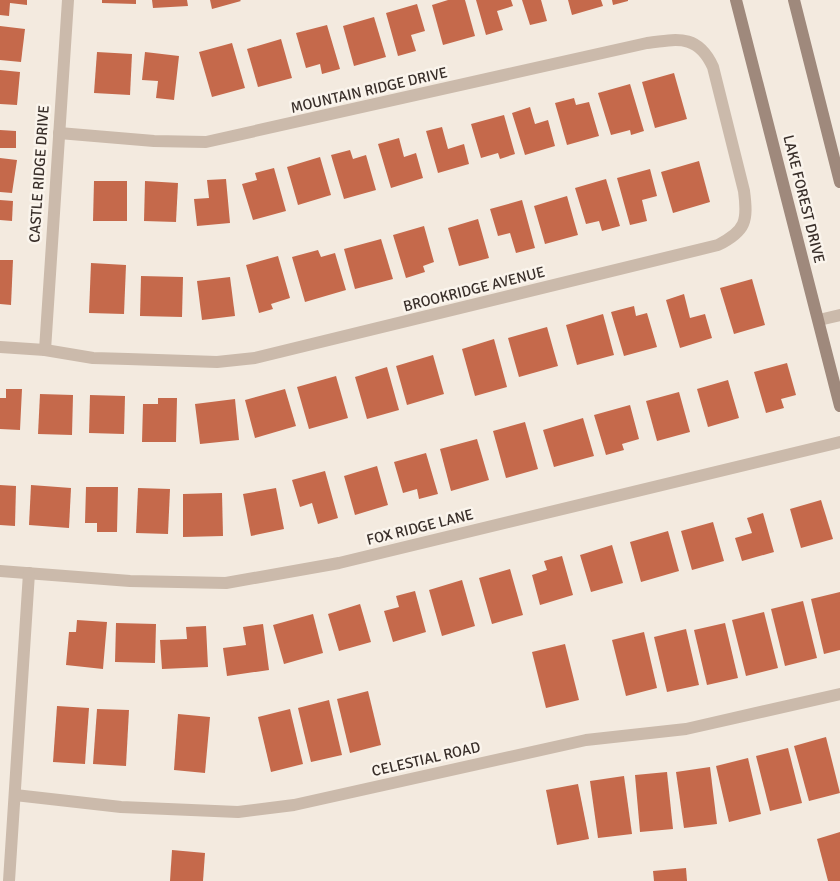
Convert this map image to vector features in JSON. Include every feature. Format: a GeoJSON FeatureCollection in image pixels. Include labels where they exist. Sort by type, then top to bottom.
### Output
{"type":"FeatureCollection","features":[{"type":"Feature","properties":{"kind":"main road","name":"LAKE FOREST DRIVE"},"geometry":{"type":"LineString","coordinates":[[736,0],[840,406]]}},
{"type":"Feature","properties":{"kind":"main road"},"geometry":{"type":"LineString","coordinates":[[794,0],[840,182]]}},
{"type":"Feature","properties":{"kind":"street","name":"CASTLE RIDGE DRIVE"},"geometry":{"type":"LineString","coordinates":[[45,350],[68,0]]}},
{"type":"Feature","properties":{"kind":"street","name":"MOUNTAIN RIDGE DRIVE"},"geometry":{"type":"LineString","coordinates":[[59,133],[154,141],[206,142],[646,43],[684,41]]}},
{"type":"Feature","properties":{"kind":"street","name":"BROOKRIDGE AVENUE"},"geometry":{"type":"LineString","coordinates":[[0,347],[45,350],[94,358],[217,362],[255,358],[718,245],[733,237],[745,222],[747,211],[744,191],[713,67],[706,51],[684,41]]}},
{"type":"Feature","properties":{"kind":"street"},"geometry":{"type":"LineString","coordinates":[[819,320],[840,315]]}},
{"type":"Feature","properties":{"kind":"street","name":"FOX RIDGE LANE"},"geometry":{"type":"LineString","coordinates":[[0,571],[130,581],[226,583],[339,563],[840,442]]}},
{"type":"Feature","properties":{"kind":"street"},"geometry":{"type":"LineString","coordinates":[[9,881],[29,573]]}},
{"type":"Feature","properties":{"kind":"street","name":"CELESTIAL ROAD"},"geometry":{"type":"LineString","coordinates":[[15,795],[121,807],[248,810],[294,805],[586,740],[710,724],[840,694]]}},
{"type":"Feature","properties":{"kind":"building"},"geometry":{"type":"Polygon","coordinates":[[[0,0],[27,0],[27,5],[10,3],[9,16],[0,15],[0,0]]]}},
{"type":"Feature","properties":{"kind":"building"},"geometry":{"type":"Polygon","coordinates":[[[102,0],[136,0],[136,4],[102,3],[102,0]]]}},
{"type":"Feature","properties":{"kind":"building"},"geometry":{"type":"Polygon","coordinates":[[[152,0],[187,0],[188,6],[153,8],[152,0]]]}},
{"type":"Feature","properties":{"kind":"building"},"geometry":{"type":"Polygon","coordinates":[[[210,0],[240,0],[241,1],[212,9],[210,0]]]}},
{"type":"Feature","properties":{"kind":"building"},"geometry":{"type":"Polygon","coordinates":[[[448,0],[465,0],[475,36],[443,45],[432,5],[448,0]]]}},
{"type":"Feature","properties":{"kind":"building"},"geometry":{"type":"Polygon","coordinates":[[[476,0],[511,0],[513,6],[497,11],[503,30],[486,35],[476,0]]]}},
{"type":"Feature","properties":{"kind":"building"},"geometry":{"type":"Polygon","coordinates":[[[522,0],[541,0],[547,21],[530,25],[522,0]]]}},
{"type":"Feature","properties":{"kind":"building"},"geometry":{"type":"Polygon","coordinates":[[[568,0],[601,0],[603,6],[572,15],[568,0]]]}},
{"type":"Feature","properties":{"kind":"building"},"geometry":{"type":"Polygon","coordinates":[[[612,0],[628,0],[628,1],[613,5],[612,0]]]}},
{"type":"Feature","properties":{"kind":"building"},"geometry":{"type":"Polygon","coordinates":[[[417,4],[425,31],[411,35],[416,51],[398,56],[386,13],[417,4]]]}},
{"type":"Feature","properties":{"kind":"building"},"geometry":{"type":"Polygon","coordinates":[[[374,17],[386,57],[354,66],[343,26],[374,17]]]}},
{"type":"Feature","properties":{"kind":"building"},"geometry":{"type":"Polygon","coordinates":[[[327,25],[340,69],[322,74],[320,64],[306,68],[296,33],[327,25]]]}},
{"type":"Feature","properties":{"kind":"building"},"geometry":{"type":"Polygon","coordinates":[[[0,26],[25,29],[21,62],[0,60],[0,26]]]}},
{"type":"Feature","properties":{"kind":"building"},"geometry":{"type":"Polygon","coordinates":[[[281,39],[292,78],[258,87],[247,49],[281,39]]]}},
{"type":"Feature","properties":{"kind":"building"},"geometry":{"type":"Polygon","coordinates":[[[232,43],[245,88],[212,97],[199,52],[232,43]]]}},
{"type":"Feature","properties":{"kind":"building"},"geometry":{"type":"Polygon","coordinates":[[[97,52],[132,54],[130,95],[94,93],[97,52]]]}},
{"type":"Feature","properties":{"kind":"building"},"geometry":{"type":"Polygon","coordinates":[[[145,52],[179,56],[174,100],[156,98],[158,81],[142,80],[145,52]]]}},
{"type":"Feature","properties":{"kind":"building"},"geometry":{"type":"Polygon","coordinates":[[[0,70],[20,72],[17,105],[0,104],[0,70]]]}},
{"type":"Feature","properties":{"kind":"building"},"geometry":{"type":"Polygon","coordinates":[[[674,73],[687,119],[655,128],[642,82],[674,73]]]}},
{"type":"Feature","properties":{"kind":"building"},"geometry":{"type":"Polygon","coordinates":[[[630,84],[644,131],[631,135],[630,130],[611,135],[598,93],[630,84]]]}},
{"type":"Feature","properties":{"kind":"building"},"geometry":{"type":"Polygon","coordinates":[[[574,98],[576,105],[589,102],[599,136],[567,145],[555,103],[574,98]]]}},
{"type":"Feature","properties":{"kind":"building"},"geometry":{"type":"Polygon","coordinates":[[[530,107],[535,124],[548,120],[555,146],[525,155],[512,113],[530,107]]]}},
{"type":"Feature","properties":{"kind":"building"},"geometry":{"type":"Polygon","coordinates":[[[504,115],[515,154],[500,159],[498,153],[481,158],[471,124],[504,115]]]}},
{"type":"Feature","properties":{"kind":"building"},"geometry":{"type":"Polygon","coordinates":[[[442,127],[448,149],[464,144],[469,164],[438,173],[426,131],[442,127]]]}},
{"type":"Feature","properties":{"kind":"building"},"geometry":{"type":"Polygon","coordinates":[[[0,130],[16,131],[16,148],[0,148],[0,130]]]}},
{"type":"Feature","properties":{"kind":"building"},"geometry":{"type":"Polygon","coordinates":[[[399,138],[404,157],[416,153],[423,178],[391,188],[378,144],[399,138]]]}},
{"type":"Feature","properties":{"kind":"building"},"geometry":{"type":"Polygon","coordinates":[[[350,150],[353,159],[366,155],[376,190],[344,199],[331,155],[350,150]]]}},
{"type":"Feature","properties":{"kind":"building"},"geometry":{"type":"Polygon","coordinates":[[[320,157],[331,195],[298,205],[287,167],[320,157]]]}},
{"type":"Feature","properties":{"kind":"building"},"geometry":{"type":"Polygon","coordinates":[[[0,158],[17,160],[12,193],[0,192],[0,158]]]}},
{"type":"Feature","properties":{"kind":"building"},"geometry":{"type":"Polygon","coordinates":[[[699,161],[710,202],[673,213],[661,172],[699,161]]]}},
{"type":"Feature","properties":{"kind":"building"},"geometry":{"type":"Polygon","coordinates":[[[274,168],[286,211],[253,220],[242,184],[257,180],[255,173],[274,168]]]}},
{"type":"Feature","properties":{"kind":"building"},"geometry":{"type":"Polygon","coordinates":[[[650,169],[657,196],[642,200],[647,221],[630,225],[617,178],[650,169]]]}},
{"type":"Feature","properties":{"kind":"building"},"geometry":{"type":"Polygon","coordinates":[[[226,179],[230,223],[197,226],[194,199],[209,198],[207,180],[226,179]]]}},
{"type":"Feature","properties":{"kind":"building"},"geometry":{"type":"Polygon","coordinates":[[[606,179],[620,226],[602,231],[599,221],[586,224],[575,188],[606,179]]]}},
{"type":"Feature","properties":{"kind":"building"},"geometry":{"type":"Polygon","coordinates":[[[94,181],[127,181],[127,221],[93,221],[94,181]]]}},
{"type":"Feature","properties":{"kind":"building"},"geometry":{"type":"Polygon","coordinates":[[[145,181],[178,183],[176,222],[144,221],[145,181]]]}},
{"type":"Feature","properties":{"kind":"building"},"geometry":{"type":"Polygon","coordinates":[[[567,196],[578,235],[545,244],[534,206],[567,196]]]}},
{"type":"Feature","properties":{"kind":"building"},"geometry":{"type":"Polygon","coordinates":[[[0,200],[13,201],[12,221],[0,220],[0,200]]]}},
{"type":"Feature","properties":{"kind":"building"},"geometry":{"type":"Polygon","coordinates":[[[522,200],[535,248],[516,253],[510,233],[498,236],[490,209],[522,200]]]}},
{"type":"Feature","properties":{"kind":"building"},"geometry":{"type":"Polygon","coordinates":[[[478,219],[489,258],[459,266],[448,228],[478,219]]]}},
{"type":"Feature","properties":{"kind":"building"},"geometry":{"type":"Polygon","coordinates":[[[424,226],[434,262],[423,266],[425,272],[406,278],[393,235],[424,226]]]}},
{"type":"Feature","properties":{"kind":"building"},"geometry":{"type":"Polygon","coordinates":[[[381,239],[393,279],[355,289],[344,249],[381,239]]]}},
{"type":"Feature","properties":{"kind":"building"},"geometry":{"type":"Polygon","coordinates":[[[318,250],[321,257],[335,253],[346,290],[305,302],[292,257],[318,250]]]}},
{"type":"Feature","properties":{"kind":"building"},"geometry":{"type":"Polygon","coordinates":[[[278,256],[290,298],[271,304],[273,309],[259,313],[246,265],[278,256]]]}},
{"type":"Feature","properties":{"kind":"building"},"geometry":{"type":"Polygon","coordinates":[[[0,260],[13,260],[11,305],[0,304],[0,260]]]}},
{"type":"Feature","properties":{"kind":"building"},"geometry":{"type":"Polygon","coordinates":[[[91,263],[126,265],[124,314],[89,313],[91,263]]]}},
{"type":"Feature","properties":{"kind":"building"},"geometry":{"type":"Polygon","coordinates":[[[141,276],[183,277],[182,317],[140,316],[141,276]]]}},
{"type":"Feature","properties":{"kind":"building"},"geometry":{"type":"Polygon","coordinates":[[[230,277],[235,316],[202,320],[197,281],[230,277]]]}},
{"type":"Feature","properties":{"kind":"building"},"geometry":{"type":"Polygon","coordinates":[[[752,279],[765,325],[734,334],[720,288],[752,279]]]}},
{"type":"Feature","properties":{"kind":"building"},"geometry":{"type":"Polygon","coordinates":[[[684,294],[690,318],[705,314],[712,338],[680,348],[666,300],[684,294]]]}},
{"type":"Feature","properties":{"kind":"building"},"geometry":{"type":"Polygon","coordinates":[[[634,306],[636,316],[647,313],[657,347],[624,356],[611,312],[634,306]]]}},
{"type":"Feature","properties":{"kind":"building"},"geometry":{"type":"Polygon","coordinates":[[[603,314],[614,355],[577,365],[566,325],[603,314]]]}},
{"type":"Feature","properties":{"kind":"building"},"geometry":{"type":"Polygon","coordinates":[[[547,327],[558,366],[519,377],[508,338],[547,327]]]}},
{"type":"Feature","properties":{"kind":"building"},"geometry":{"type":"Polygon","coordinates":[[[494,339],[507,387],[475,396],[462,349],[494,339]]]}},
{"type":"Feature","properties":{"kind":"building"},"geometry":{"type":"Polygon","coordinates":[[[433,355],[444,394],[407,405],[396,366],[433,355]]]}},
{"type":"Feature","properties":{"kind":"building"},"geometry":{"type":"Polygon","coordinates":[[[787,363],[796,395],[781,399],[784,408],[766,413],[754,372],[787,363]]]}},
{"type":"Feature","properties":{"kind":"building"},"geometry":{"type":"Polygon","coordinates":[[[387,367],[399,410],[367,419],[355,377],[387,367]]]}},
{"type":"Feature","properties":{"kind":"building"},"geometry":{"type":"Polygon","coordinates":[[[336,376],[348,418],[309,429],[297,387],[336,376]]]}},
{"type":"Feature","properties":{"kind":"building"},"geometry":{"type":"Polygon","coordinates":[[[728,380],[739,418],[708,427],[697,389],[728,380]]]}},
{"type":"Feature","properties":{"kind":"building"},"geometry":{"type":"Polygon","coordinates":[[[6,389],[22,389],[20,430],[0,429],[0,398],[6,398],[6,389]]]}},
{"type":"Feature","properties":{"kind":"building"},"geometry":{"type":"Polygon","coordinates":[[[285,389],[296,426],[255,438],[245,400],[285,389]]]}},
{"type":"Feature","properties":{"kind":"building"},"geometry":{"type":"Polygon","coordinates":[[[679,392],[690,432],[657,441],[646,401],[679,392]]]}},
{"type":"Feature","properties":{"kind":"building"},"geometry":{"type":"Polygon","coordinates":[[[40,394],[73,395],[72,435],[38,434],[40,394]]]}},
{"type":"Feature","properties":{"kind":"building"},"geometry":{"type":"Polygon","coordinates":[[[90,395],[125,396],[124,434],[89,433],[90,395]]]}},
{"type":"Feature","properties":{"kind":"building"},"geometry":{"type":"Polygon","coordinates":[[[158,398],[177,398],[176,442],[142,442],[143,404],[158,404],[158,398]]]}},
{"type":"Feature","properties":{"kind":"building"},"geometry":{"type":"Polygon","coordinates":[[[235,399],[239,440],[200,444],[195,404],[235,399]]]}},
{"type":"Feature","properties":{"kind":"building"},"geometry":{"type":"Polygon","coordinates":[[[630,405],[639,439],[622,444],[624,450],[606,455],[594,415],[630,405]]]}},
{"type":"Feature","properties":{"kind":"building"},"geometry":{"type":"Polygon","coordinates":[[[583,418],[594,456],[554,467],[543,430],[583,418]]]}},
{"type":"Feature","properties":{"kind":"building"},"geometry":{"type":"Polygon","coordinates":[[[525,422],[538,469],[506,478],[493,431],[525,422]]]}},
{"type":"Feature","properties":{"kind":"building"},"geometry":{"type":"Polygon","coordinates":[[[477,439],[489,480],[451,491],[440,449],[477,439]]]}},
{"type":"Feature","properties":{"kind":"building"},"geometry":{"type":"Polygon","coordinates":[[[426,453],[438,494],[419,499],[417,489],[403,493],[394,462],[426,453]]]}},
{"type":"Feature","properties":{"kind":"building"},"geometry":{"type":"Polygon","coordinates":[[[377,466],[388,505],[355,515],[344,476],[377,466]]]}},
{"type":"Feature","properties":{"kind":"building"},"geometry":{"type":"Polygon","coordinates":[[[325,471],[338,518],[318,524],[312,503],[300,507],[292,480],[325,471]]]}},
{"type":"Feature","properties":{"kind":"building"},"geometry":{"type":"Polygon","coordinates":[[[0,485],[16,486],[15,526],[0,525],[0,485]]]}},
{"type":"Feature","properties":{"kind":"building"},"geometry":{"type":"Polygon","coordinates":[[[31,485],[71,488],[69,528],[29,525],[31,485]]]}},
{"type":"Feature","properties":{"kind":"building"},"geometry":{"type":"Polygon","coordinates":[[[86,487],[118,487],[117,532],[97,532],[97,523],[85,523],[86,487]]]}},
{"type":"Feature","properties":{"kind":"building"},"geometry":{"type":"Polygon","coordinates":[[[138,488],[170,489],[168,534],[136,533],[138,488]]]}},
{"type":"Feature","properties":{"kind":"building"},"geometry":{"type":"Polygon","coordinates":[[[276,488],[284,529],[251,536],[243,494],[276,488]]]}},
{"type":"Feature","properties":{"kind":"building"},"geometry":{"type":"Polygon","coordinates":[[[222,493],[223,536],[183,537],[183,494],[222,493]]]}},
{"type":"Feature","properties":{"kind":"building"},"geometry":{"type":"Polygon","coordinates":[[[821,500],[833,539],[801,548],[790,509],[821,500]]]}},
{"type":"Feature","properties":{"kind":"building"},"geometry":{"type":"Polygon","coordinates":[[[763,513],[774,552],[742,561],[735,538],[752,533],[747,518],[763,513]]]}},
{"type":"Feature","properties":{"kind":"building"},"geometry":{"type":"Polygon","coordinates":[[[713,522],[724,561],[692,570],[681,531],[713,522]]]}},
{"type":"Feature","properties":{"kind":"building"},"geometry":{"type":"Polygon","coordinates":[[[668,531],[679,571],[641,582],[630,542],[668,531]]]}},
{"type":"Feature","properties":{"kind":"building"},"geometry":{"type":"Polygon","coordinates":[[[612,545],[623,583],[591,592],[580,555],[612,545]]]}},
{"type":"Feature","properties":{"kind":"building"},"geometry":{"type":"Polygon","coordinates":[[[562,556],[573,595],[540,605],[532,575],[547,570],[544,561],[562,556]]]}},
{"type":"Feature","properties":{"kind":"building"},"geometry":{"type":"Polygon","coordinates":[[[510,569],[523,615],[492,624],[479,578],[510,569]]]}},
{"type":"Feature","properties":{"kind":"building"},"geometry":{"type":"Polygon","coordinates":[[[462,580],[475,626],[442,636],[429,590],[462,580]]]}},
{"type":"Feature","properties":{"kind":"building"},"geometry":{"type":"Polygon","coordinates":[[[415,591],[426,632],[393,642],[384,611],[399,607],[396,596],[415,591]]]}},
{"type":"Feature","properties":{"kind":"building"},"geometry":{"type":"Polygon","coordinates":[[[840,592],[840,650],[824,654],[811,599],[840,592]]]}},
{"type":"Feature","properties":{"kind":"building"},"geometry":{"type":"Polygon","coordinates":[[[803,601],[817,658],[785,666],[771,609],[803,601]]]}},
{"type":"Feature","properties":{"kind":"building"},"geometry":{"type":"Polygon","coordinates":[[[360,604],[371,642],[339,651],[328,614],[360,604]]]}},
{"type":"Feature","properties":{"kind":"building"},"geometry":{"type":"Polygon","coordinates":[[[764,612],[778,668],[746,676],[732,620],[764,612]]]}},
{"type":"Feature","properties":{"kind":"building"},"geometry":{"type":"Polygon","coordinates":[[[313,614],[323,653],[284,664],[273,625],[313,614]]]}},
{"type":"Feature","properties":{"kind":"building"},"geometry":{"type":"Polygon","coordinates":[[[77,620],[107,622],[103,669],[66,665],[69,632],[76,632],[77,620]]]}},
{"type":"Feature","properties":{"kind":"building"},"geometry":{"type":"Polygon","coordinates":[[[116,623],[156,624],[155,663],[115,662],[116,623]]]}},
{"type":"Feature","properties":{"kind":"building"},"geometry":{"type":"Polygon","coordinates":[[[725,623],[738,678],[707,685],[694,630],[725,623]]]}},
{"type":"Feature","properties":{"kind":"building"},"geometry":{"type":"Polygon","coordinates":[[[263,624],[269,670],[227,676],[223,648],[246,645],[243,627],[263,624]]]}},
{"type":"Feature","properties":{"kind":"building"},"geometry":{"type":"Polygon","coordinates":[[[206,626],[208,667],[162,669],[160,640],[187,639],[186,627],[206,626]]]}},
{"type":"Feature","properties":{"kind":"building"},"geometry":{"type":"Polygon","coordinates":[[[686,629],[699,685],[667,692],[654,637],[686,629]]]}},
{"type":"Feature","properties":{"kind":"building"},"geometry":{"type":"Polygon","coordinates":[[[644,632],[657,688],[626,696],[612,640],[644,632]]]}},
{"type":"Feature","properties":{"kind":"building"},"geometry":{"type":"Polygon","coordinates":[[[565,644],[579,700],[546,708],[532,652],[565,644]]]}},
{"type":"Feature","properties":{"kind":"building"},"geometry":{"type":"Polygon","coordinates":[[[368,691],[381,745],[350,753],[337,699],[368,691]]]}},
{"type":"Feature","properties":{"kind":"building"},"geometry":{"type":"Polygon","coordinates":[[[329,700],[342,755],[311,762],[298,708],[329,700]]]}},
{"type":"Feature","properties":{"kind":"building"},"geometry":{"type":"Polygon","coordinates":[[[57,706],[89,708],[85,764],[53,762],[57,706]]]}},
{"type":"Feature","properties":{"kind":"building"},"geometry":{"type":"Polygon","coordinates":[[[97,709],[129,710],[126,766],[93,764],[97,709]]]}},
{"type":"Feature","properties":{"kind":"building"},"geometry":{"type":"Polygon","coordinates":[[[290,709],[303,764],[271,772],[258,717],[290,709]]]}},
{"type":"Feature","properties":{"kind":"building"},"geometry":{"type":"Polygon","coordinates":[[[178,714],[210,717],[205,773],[174,770],[178,714]]]}},
{"type":"Feature","properties":{"kind":"building"},"geometry":{"type":"Polygon","coordinates":[[[826,737],[840,793],[809,801],[794,746],[826,737]]]}},
{"type":"Feature","properties":{"kind":"building"},"geometry":{"type":"Polygon","coordinates":[[[788,748],[802,803],[770,811],[756,756],[788,748]]]}},
{"type":"Feature","properties":{"kind":"building"},"geometry":{"type":"Polygon","coordinates":[[[748,758],[761,814],[729,822],[716,766],[748,758]]]}},
{"type":"Feature","properties":{"kind":"building"},"geometry":{"type":"Polygon","coordinates":[[[710,767],[717,824],[684,828],[676,772],[710,767]]]}},
{"type":"Feature","properties":{"kind":"building"},"geometry":{"type":"Polygon","coordinates":[[[667,772],[673,829],[640,832],[635,775],[667,772]]]}},
{"type":"Feature","properties":{"kind":"building"},"geometry":{"type":"Polygon","coordinates":[[[624,776],[632,834],[598,838],[590,781],[624,776]]]}},
{"type":"Feature","properties":{"kind":"building"},"geometry":{"type":"Polygon","coordinates":[[[578,784],[589,839],[557,845],[546,790],[578,784]]]}},
{"type":"Feature","properties":{"kind":"building"},"geometry":{"type":"Polygon","coordinates":[[[840,832],[840,881],[828,881],[817,839],[840,832]]]}},
{"type":"Feature","properties":{"kind":"building"},"geometry":{"type":"Polygon","coordinates":[[[172,850],[205,853],[203,881],[170,881],[172,850]]]}},
{"type":"Feature","properties":{"kind":"building"},"geometry":{"type":"Polygon","coordinates":[[[686,868],[687,881],[654,881],[653,871],[686,868]]]}}]}
